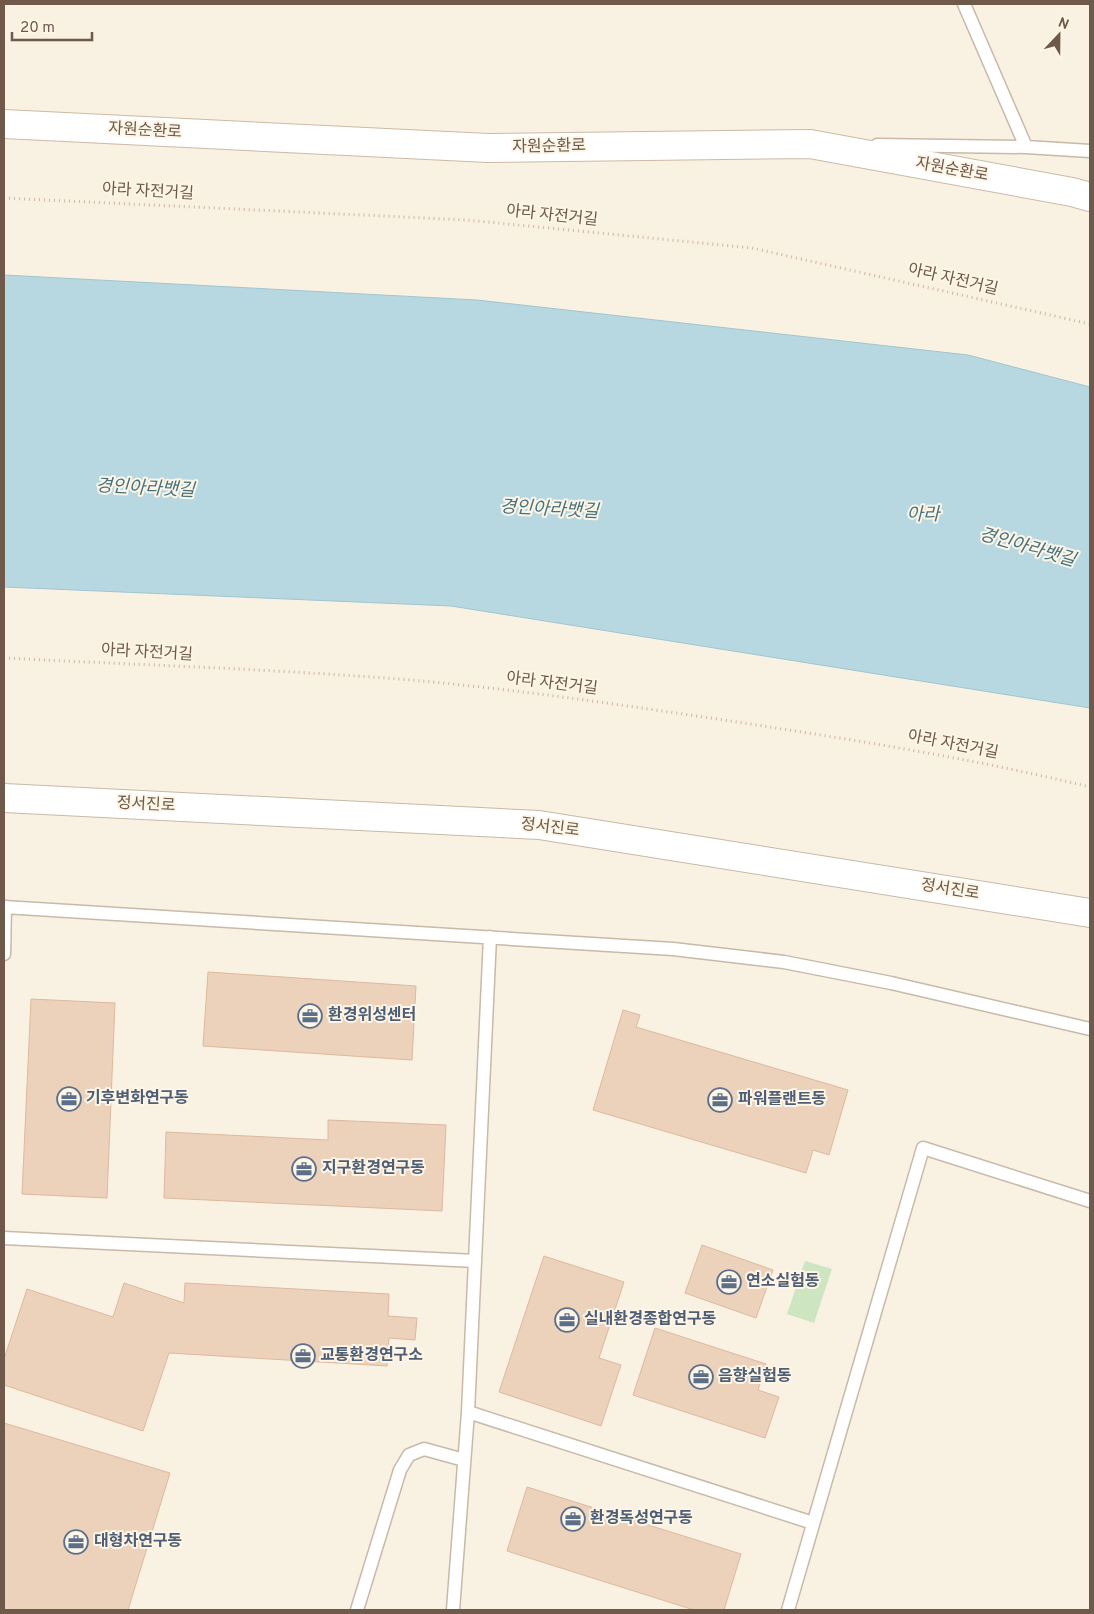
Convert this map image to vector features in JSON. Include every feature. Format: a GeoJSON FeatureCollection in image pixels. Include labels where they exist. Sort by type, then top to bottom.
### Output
{"type":"FeatureCollection","features":[{"type":"Feature","properties":{"kind":"main road","name":"자원순환로"},"geometry":{"type":"LineString","coordinates":[[4,124],[488,148],[810,144],[1072,192],[1090,197]]}},
{"type":"Feature","properties":{"kind":"main road","name":"정서진로"},"geometry":{"type":"LineString","coordinates":[[4,798],[539,825],[1090,913]]}},
{"type":"Feature","properties":{"kind":"lane"},"geometry":{"type":"LineString","coordinates":[[964,4],[1026,147]]}},
{"type":"Feature","properties":{"kind":"lane"},"geometry":{"type":"LineString","coordinates":[[810,144],[1026,147],[1090,151]]}},
{"type":"Feature","properties":{"kind":"lane"},"geometry":{"type":"LineString","coordinates":[[4,954],[4,908],[490,937],[673,950],[784,962],[891,983],[1090,1028]]}},
{"type":"Feature","properties":{"kind":"lane"},"geometry":{"type":"LineString","coordinates":[[453,1610],[468,1412],[490,937]]}},
{"type":"Feature","properties":{"kind":"lane"},"geometry":{"type":"LineString","coordinates":[[788,1610],[922,1148],[1090,1201]]}},
{"type":"Feature","properties":{"kind":"lane"},"geometry":{"type":"LineString","coordinates":[[4,1238],[476,1261]]}},
{"type":"Feature","properties":{"kind":"lane"},"geometry":{"type":"LineString","coordinates":[[468,1412],[813,1523]]}},
{"type":"Feature","properties":{"kind":"lane"},"geometry":{"type":"LineString","coordinates":[[357,1610],[400,1470],[409,1455],[424,1448],[464,1460]]}},
{"type":"Feature","properties":{"kind":"path","name":"아라 자전거길"},"geometry":{"type":"LineString","coordinates":[[4,198],[467,220],[752,248],[1090,324]]}},
{"type":"Feature","properties":{"kind":"path","name":"아라 자전거길"},"geometry":{"type":"LineString","coordinates":[[4,658],[393,679],[574,698],[855,740],[1028,772],[1090,787]]}},
{"type":"Feature","properties":{"kind":"green space"},"geometry":{"type":"Polygon","coordinates":[[[805,1261],[832,1269],[814,1323],[787,1314],[805,1261]]]}},
{"type":"Feature","properties":{"kind":"water","name":"아라"},"geometry":{"type":"Polygon","coordinates":[[[4,275],[477,300],[968,355],[1090,387],[1090,708],[451,606],[4,587],[4,275]]]}},
{"type":"Feature","properties":{"kind":"building","name":"환경위성센터"},"geometry":{"type":"Polygon","coordinates":[[[208,972],[416,986],[412,1060],[203,1046],[208,972]]]}},
{"type":"Feature","properties":{"kind":"building","name":"기후변화연구동"},"geometry":{"type":"Polygon","coordinates":[[[31,999],[115,1003],[107,1198],[22,1194],[31,999]]]}},
{"type":"Feature","properties":{"kind":"building","name":"파워플랜트동"},"geometry":{"type":"Polygon","coordinates":[[[623,1010],[640,1015],[636,1027],[848,1090],[829,1155],[813,1150],[806,1173],[593,1110],[623,1010]]]}},
{"type":"Feature","properties":{"kind":"building","name":"지구환경연구동"},"geometry":{"type":"Polygon","coordinates":[[[328,1120],[446,1125],[442,1211],[164,1198],[166,1132],[328,1140],[328,1120]]]}},
{"type":"Feature","properties":{"kind":"building","name":"연소실험동"},"geometry":{"type":"Polygon","coordinates":[[[702,1245],[773,1270],[756,1318],[685,1293],[702,1245]]]}},
{"type":"Feature","properties":{"kind":"building","name":"실내환경종합연구동"},"geometry":{"type":"Polygon","coordinates":[[[544,1256],[624,1282],[599,1358],[621,1365],[601,1426],[499,1392],[544,1256]]]}},
{"type":"Feature","properties":{"kind":"building","name":"교통환경연구소"},"geometry":{"type":"Polygon","coordinates":[[[124,1283],[184,1303],[185,1283],[389,1294],[388,1316],[417,1318],[415,1340],[389,1338],[387,1366],[169,1353],[143,1431],[4,1385],[4,1359],[27,1289],[113,1317],[124,1283]]]}},
{"type":"Feature","properties":{"kind":"building","name":"음향실험동"},"geometry":{"type":"Polygon","coordinates":[[[655,1328],[766,1364],[758,1390],[779,1397],[765,1438],[633,1395],[655,1328]]]}},
{"type":"Feature","properties":{"kind":"building","name":"대형차연구동"},"geometry":{"type":"Polygon","coordinates":[[[4,1423],[170,1473],[128,1610],[4,1610],[4,1423]]]}},
{"type":"Feature","properties":{"kind":"building","name":"환경독성연구동"},"geometry":{"type":"Polygon","coordinates":[[[527,1487],[741,1554],[724,1610],[694,1610],[507,1551],[527,1487]]]}},
{"type":"Feature","properties":{"kind":"place","name":"환경위성센터"},"geometry":{"type":"Point","coordinates":[310,1016]}},
{"type":"Feature","properties":{"kind":"place","name":"기후변화연구동"},"geometry":{"type":"Point","coordinates":[69,1099]}},
{"type":"Feature","properties":{"kind":"place","name":"파워플랜트동"},"geometry":{"type":"Point","coordinates":[720,1100]}},
{"type":"Feature","properties":{"kind":"place","name":"지구환경연구동"},"geometry":{"type":"Point","coordinates":[304,1169]}},
{"type":"Feature","properties":{"kind":"place","name":"연소실험동"},"geometry":{"type":"Point","coordinates":[729,1282]}},
{"type":"Feature","properties":{"kind":"place","name":"실내환경종합연구동"},"geometry":{"type":"Point","coordinates":[567,1320]}},
{"type":"Feature","properties":{"kind":"place","name":"교통환경연구소"},"geometry":{"type":"Point","coordinates":[303,1356]}},
{"type":"Feature","properties":{"kind":"place","name":"음향실험동"},"geometry":{"type":"Point","coordinates":[701,1377]}},
{"type":"Feature","properties":{"kind":"place","name":"환경독성연구동"},"geometry":{"type":"Point","coordinates":[573,1519]}},
{"type":"Feature","properties":{"kind":"place","name":"대형차연구동"},"geometry":{"type":"Point","coordinates":[76,1542]}},
{"type":"Feature","properties":{"kind":"water label","name":"경인아라뱃길"},"geometry":{"type":"Point","coordinates":[145,489]}},
{"type":"Feature","properties":{"kind":"water label","name":"경인아라뱃길"},"geometry":{"type":"Point","coordinates":[549,510]}},
{"type":"Feature","properties":{"kind":"water label","name":"경인아라뱃길"},"geometry":{"type":"Point","coordinates":[1027,548]}}]}
